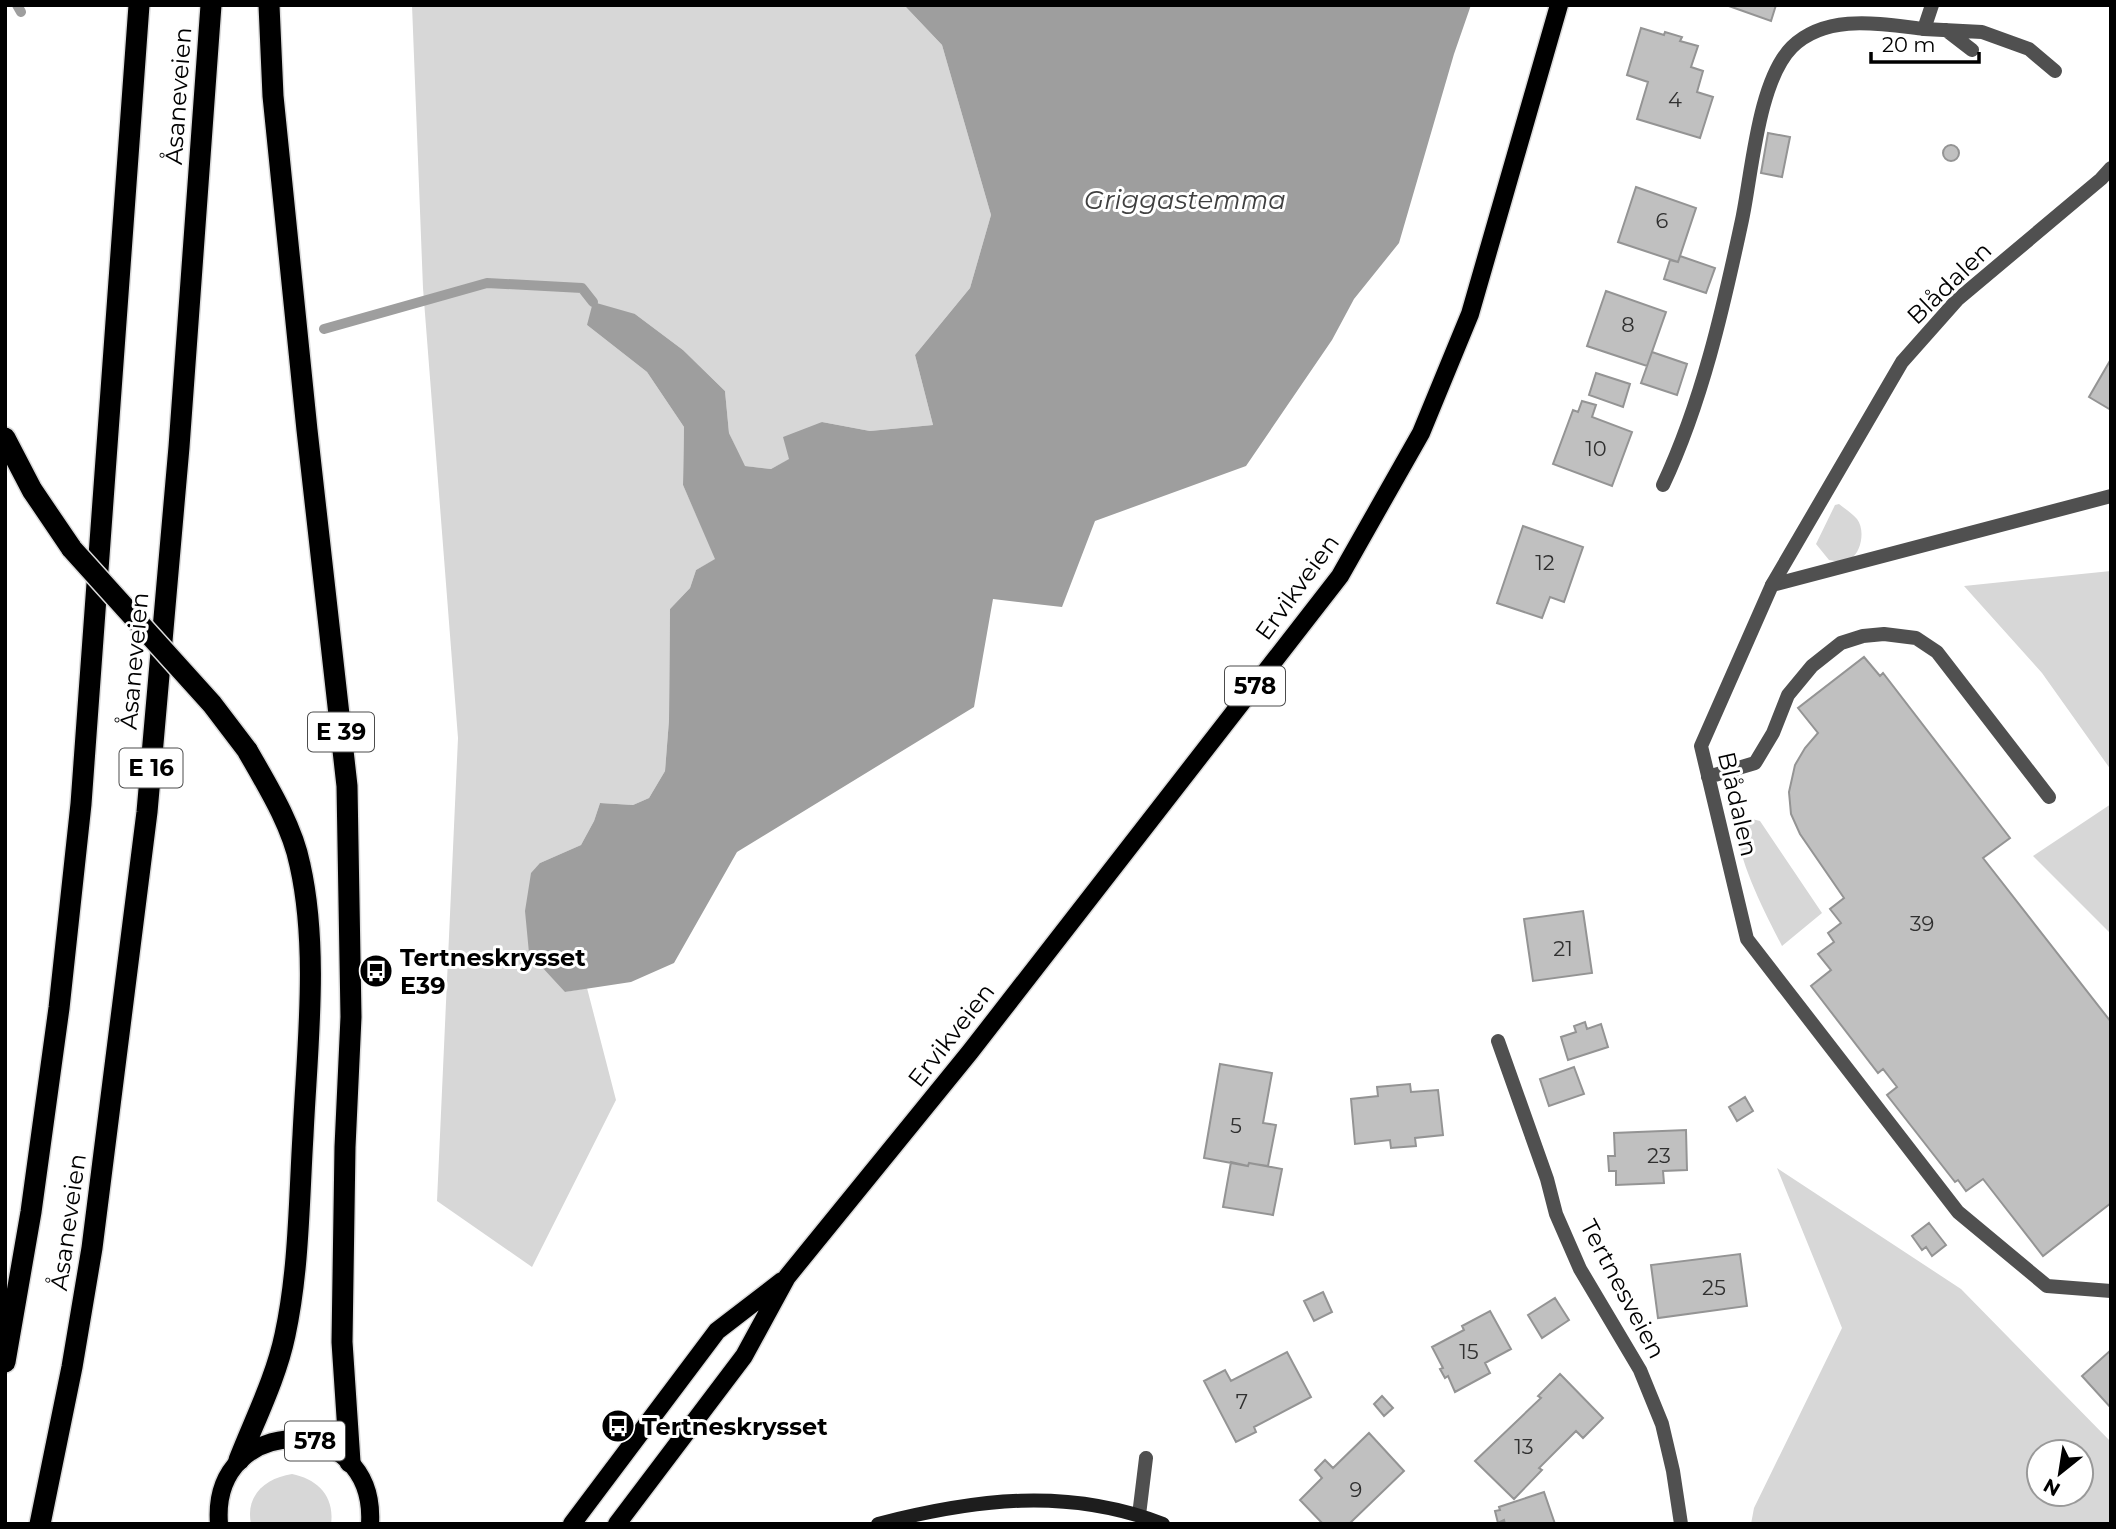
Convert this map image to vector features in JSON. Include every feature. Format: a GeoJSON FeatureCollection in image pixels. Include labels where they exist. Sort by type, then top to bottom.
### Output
{"type":"FeatureCollection","features":[{"type":"Feature","properties":{"kind":"highway","name":"Åsaneveien"},"geometry":{"type":"LineString","coordinates":[[5,1362],[33,1198],[59,1008],[81,804],[139,5]]}},
{"type":"Feature","properties":{"kind":"highway","name":"Åsaneveien"},"geometry":{"type":"LineString","coordinates":[[40,1524],[72,1367],[92,1248],[147,812],[178,461],[211,5]]}},
{"type":"Feature","properties":{"kind":"highway","name":"E 39"},"geometry":{"type":"LineString","coordinates":[[269,5],[276,122],[347,786],[351,1017],[345,1147],[342,1342],[350,1462]]}},
{"type":"Feature","properties":{"kind":"highway"},"geometry":{"type":"LineString","coordinates":[[5,438],[32,490],[72,549],[212,704],[247,750],[276,800],[300,862],[308,907],[310,1005],[296,1264],[285,1336],[239,1460]]}},
{"type":"Feature","properties":{"kind":"main road","name":"Ervikveien"},"geometry":{"type":"LineString","coordinates":[[617,1524],[744,1356],[787,1277],[970,1052],[1340,576],[1421,433],[1470,314],[1559,5]]}},
{"type":"Feature","properties":{"kind":"main road","name":"Ervikveien"},"geometry":{"type":"LineString","coordinates":[[572,1524],[717,1331],[787,1277]]}},
{"type":"Feature","properties":{"kind":"main road","name":"578"},"geometry":{"type":"LineString","coordinates":[[219,1524],[217,1507],[224,1482],[239,1460],[259,1445],[283,1438],[307,1438],[331,1447],[350,1462],[361,1476],[368,1493],[371,1517],[386,1524]]}},
{"type":"Feature","properties":{"kind":"main road"},"geometry":{"type":"LineString","coordinates":[[878,1524],[965,1504],[1012,1500],[1102,1505],[1163,1524]]}},
{"type":"Feature","properties":{"kind":"street"},"geometry":{"type":"LineString","coordinates":[[1924,29],[1931,5]]}},
{"type":"Feature","properties":{"kind":"street"},"geometry":{"type":"LineString","coordinates":[[1663,485],[1682,445],[1710,352],[1742,221],[1763,110],[1774,71],[1793,46],[1823,28],[1866,22],[1982,32],[2029,49],[2055,71]]}},
{"type":"Feature","properties":{"kind":"street"},"geometry":{"type":"LineString","coordinates":[[1946,30],[1972,50]]}},
{"type":"Feature","properties":{"kind":"street","name":"Blådalen"},"geometry":{"type":"LineString","coordinates":[[2111,168],[1957,300],[1902,362],[1772,585],[1701,746],[1747,939],[1958,1212],[2047,1286],[2111,1291]]}},
{"type":"Feature","properties":{"kind":"street"},"geometry":{"type":"LineString","coordinates":[[1772,585],[2111,496]]}},
{"type":"Feature","properties":{"kind":"street"},"geometry":{"type":"LineString","coordinates":[[1708,777],[1755,763],[1773,733],[1788,695],[1812,666],[1841,643],[1863,636],[1884,634],[1916,638],[1937,652],[2049,797]]}},
{"type":"Feature","properties":{"kind":"street","name":"Tertnesveien"},"geometry":{"type":"LineString","coordinates":[[1498,1041],[1539,1155],[1556,1214],[1580,1269],[1640,1370],[1662,1424],[1681,1524]]}},
{"type":"Feature","properties":{"kind":"street"},"geometry":{"type":"LineString","coordinates":[[1139,1515],[1146,1458]]}},
{"type":"Feature","properties":{"kind":"shaded area"},"geometry":{"type":"Polygon","coordinates":[[[412,5],[904,5],[942,45],[991,215],[970,288],[915,355],[933,425],[870,431],[822,422],[790,459],[771,469],[744,466],[729,433],[725,391],[683,350],[635,314],[587,325],[647,372],[684,427],[683,485],[716,559],[696,570],[690,588],[670,609],[669,720],[665,771],[649,798],[633,805],[600,803],[581,845],[540,863],[565,992],[587,988],[616,1100],[532,1267],[437,1201],[458,738],[423,288],[412,5]]]}},
{"type":"Feature","properties":{"kind":"shaded area"},"geometry":{"type":"Polygon","coordinates":[[[1839,504],[1857,519],[1862,534],[1858,551],[1851,559],[1843,561],[1829,560],[1816,544],[1835,505],[1839,504]]]}},
{"type":"Feature","properties":{"kind":"shaded area"},"geometry":{"type":"Polygon","coordinates":[[[2111,571],[2111,770],[2042,673],[1964,586],[2111,571]]]}},
{"type":"Feature","properties":{"kind":"shaded area"},"geometry":{"type":"Polygon","coordinates":[[[2111,804],[2111,934],[2033,856],[2111,804]]]}},
{"type":"Feature","properties":{"kind":"shaded area"},"geometry":{"type":"Polygon","coordinates":[[[1748,818],[1760,821],[1822,913],[1782,946],[1754,889],[1742,856],[1739,831],[1748,818]]]}},
{"type":"Feature","properties":{"kind":"shaded area"},"geometry":{"type":"Polygon","coordinates":[[[1777,1168],[1961,1289],[2111,1442],[2111,1524],[1751,1524],[1754,1508],[1842,1328],[1777,1168]]]}},
{"type":"Feature","properties":{"kind":"shaded area"},"geometry":{"type":"Polygon","coordinates":[[[292,1474],[309,1480],[322,1490],[330,1505],[331,1524],[251,1524],[254,1496],[274,1479],[292,1474]]]}},
{"type":"Feature","properties":{"kind":"water","name":"Griggastemma"},"geometry":{"type":"Polygon","coordinates":[[[904,5],[1471,5],[1399,243],[1354,299],[1332,340],[1246,466],[1095,521],[1062,607],[993,599],[974,707],[737,852],[674,963],[631,982],[565,992],[529,953],[525,911],[531,873],[540,863],[581,845],[600,803],[633,805],[649,798],[665,771],[669,720],[670,609],[690,588],[696,570],[715,559],[683,485],[684,427],[647,372],[587,325],[593,302],[635,314],[683,350],[725,391],[729,433],[745,466],[771,469],[789,459],[783,437],[822,422],[870,431],[933,425],[915,355],[970,288],[991,215],[942,45],[904,5]]]}},
{"type":"Feature","properties":{"kind":"building"},"geometry":{"type":"Polygon","coordinates":[[[1726,5],[1776,5],[1771,21],[1726,5]]]}},
{"type":"Feature","properties":{"kind":"building"},"geometry":{"type":"Polygon","coordinates":[[[1641,28],[1682,37],[1680,41],[1698,46],[1691,67],[1703,71],[1697,92],[1713,97],[1700,138],[1637,119],[1648,82],[1627,75],[1641,28]]]}},
{"type":"Feature","properties":{"kind":"building"},"geometry":{"type":"Polygon","coordinates":[[[1768,133],[1790,137],[1782,177],[1761,173],[1768,133]]]}},
{"type":"Feature","properties":{"kind":"building"},"geometry":{"type":"Polygon","coordinates":[[[1948,145],[1954,145],[1959,153],[1957,159],[1948,161],[1943,156],[1943,150],[1948,145]]]}},
{"type":"Feature","properties":{"kind":"building"},"geometry":{"type":"Polygon","coordinates":[[[1636,187],[1696,208],[1678,262],[1618,242],[1636,187]]]}},
{"type":"Feature","properties":{"kind":"building"},"geometry":{"type":"Polygon","coordinates":[[[1680,256],[1715,268],[1706,293],[1664,279],[1670,260],[1678,262],[1680,256]]]}},
{"type":"Feature","properties":{"kind":"building"},"geometry":{"type":"Polygon","coordinates":[[[1606,291],[1666,312],[1647,366],[1587,346],[1606,291]]]}},
{"type":"Feature","properties":{"kind":"building"},"geometry":{"type":"Polygon","coordinates":[[[1652,352],[1687,364],[1677,395],[1641,383],[1652,352]]]}},
{"type":"Feature","properties":{"kind":"building"},"geometry":{"type":"Polygon","coordinates":[[[2111,359],[2111,410],[2089,397],[2111,359]]]}},
{"type":"Feature","properties":{"kind":"building"},"geometry":{"type":"Polygon","coordinates":[[[1596,373],[1630,384],[1623,407],[1589,395],[1596,373]]]}},
{"type":"Feature","properties":{"kind":"building"},"geometry":{"type":"Polygon","coordinates":[[[1582,401],[1596,405],[1592,417],[1632,432],[1612,486],[1553,464],[1573,410],[1578,412],[1582,401]]]}},
{"type":"Feature","properties":{"kind":"building"},"geometry":{"type":"Polygon","coordinates":[[[1523,526],[1583,547],[1564,602],[1550,597],[1542,618],[1497,603],[1523,526]]]}},
{"type":"Feature","properties":{"kind":"building"},"geometry":{"type":"Polygon","coordinates":[[[1864,657],[1880,676],[1883,673],[2010,838],[1983,858],[2111,1022],[2111,1203],[2043,1256],[1983,1179],[1966,1191],[1958,1180],[1955,1182],[1887,1095],[1897,1087],[1883,1069],[1878,1073],[1811,986],[1831,970],[1818,954],[1834,942],[1828,933],[1841,923],[1830,909],[1844,898],[1800,834],[1791,814],[1789,792],[1795,765],[1818,733],[1798,708],[1864,657]]]}},
{"type":"Feature","properties":{"kind":"building"},"geometry":{"type":"Polygon","coordinates":[[[1583,911],[1592,973],[1533,981],[1524,919],[1583,911]]]}},
{"type":"Feature","properties":{"kind":"building"},"geometry":{"type":"Polygon","coordinates":[[[1585,1022],[1587,1029],[1601,1024],[1608,1047],[1568,1060],[1561,1037],[1576,1032],[1574,1026],[1585,1022]]]}},
{"type":"Feature","properties":{"kind":"building"},"geometry":{"type":"Polygon","coordinates":[[[1220,1064],[1272,1073],[1263,1123],[1276,1125],[1268,1166],[1249,1163],[1248,1166],[1204,1158],[1220,1064]]]}},
{"type":"Feature","properties":{"kind":"building"},"geometry":{"type":"Polygon","coordinates":[[[1574,1067],[1584,1094],[1549,1106],[1540,1079],[1574,1067]]]}},
{"type":"Feature","properties":{"kind":"building"},"geometry":{"type":"Polygon","coordinates":[[[1410,1084],[1411,1092],[1438,1090],[1443,1135],[1415,1138],[1416,1146],[1391,1148],[1390,1140],[1355,1144],[1351,1099],[1378,1096],[1377,1087],[1410,1084]]]}},
{"type":"Feature","properties":{"kind":"building"},"geometry":{"type":"Polygon","coordinates":[[[1745,1097],[1753,1111],[1737,1121],[1729,1107],[1745,1097]]]}},
{"type":"Feature","properties":{"kind":"building"},"geometry":{"type":"Polygon","coordinates":[[[1686,1130],[1687,1170],[1663,1171],[1664,1183],[1616,1185],[1616,1171],[1609,1171],[1608,1156],[1615,1156],[1614,1133],[1686,1130]]]}},
{"type":"Feature","properties":{"kind":"building"},"geometry":{"type":"Polygon","coordinates":[[[1231,1162],[1282,1169],[1273,1215],[1223,1207],[1231,1162]]]}},
{"type":"Feature","properties":{"kind":"building"},"geometry":{"type":"Polygon","coordinates":[[[1929,1223],[1946,1245],[1932,1256],[1926,1247],[1922,1250],[1912,1236],[1929,1223]]]}},
{"type":"Feature","properties":{"kind":"building"},"geometry":{"type":"Polygon","coordinates":[[[1740,1254],[1747,1306],[1658,1318],[1651,1265],[1740,1254]]]}},
{"type":"Feature","properties":{"kind":"building"},"geometry":{"type":"Polygon","coordinates":[[[1323,1292],[1332,1312],[1314,1321],[1304,1301],[1323,1292]]]}},
{"type":"Feature","properties":{"kind":"building"},"geometry":{"type":"Polygon","coordinates":[[[1555,1298],[1569,1320],[1542,1338],[1528,1315],[1555,1298]]]}},
{"type":"Feature","properties":{"kind":"building"},"geometry":{"type":"Polygon","coordinates":[[[1490,1311],[1511,1349],[1485,1363],[1490,1373],[1455,1392],[1448,1376],[1445,1378],[1440,1369],[1443,1368],[1432,1347],[1464,1330],[1462,1326],[1490,1311]]]}},
{"type":"Feature","properties":{"kind":"building"},"geometry":{"type":"Polygon","coordinates":[[[2111,1350],[2111,1408],[2082,1376],[2111,1350]]]}},
{"type":"Feature","properties":{"kind":"building"},"geometry":{"type":"Polygon","coordinates":[[[1287,1352],[1311,1397],[1254,1427],[1256,1432],[1236,1442],[1204,1381],[1225,1370],[1231,1381],[1287,1352]]]}},
{"type":"Feature","properties":{"kind":"building"},"geometry":{"type":"Polygon","coordinates":[[[1560,1374],[1603,1418],[1583,1438],[1576,1431],[1539,1468],[1542,1470],[1514,1499],[1475,1461],[1541,1398],[1538,1396],[1560,1374]]]}},
{"type":"Feature","properties":{"kind":"building"},"geometry":{"type":"Polygon","coordinates":[[[1382,1396],[1393,1408],[1384,1416],[1374,1404],[1382,1396]]]}},
{"type":"Feature","properties":{"kind":"building"},"geometry":{"type":"Polygon","coordinates":[[[1369,1433],[1404,1471],[1349,1524],[1323,1524],[1300,1500],[1322,1478],[1315,1470],[1325,1460],[1333,1468],[1369,1433]]]}},
{"type":"Feature","properties":{"kind":"building"},"geometry":{"type":"Polygon","coordinates":[[[1544,1492],[1555,1524],[1505,1524],[1504,1520],[1498,1523],[1495,1511],[1500,1510],[1499,1507],[1544,1492]]]}},
{"type":"Feature","properties":{"kind":"waterway"},"geometry":{"type":"LineString","coordinates":[[17,5],[21,12]]}},
{"type":"Feature","properties":{"kind":"waterway"},"geometry":{"type":"LineString","coordinates":[[324,329],[487,283],[582,288],[593,302]]}},
{"type":"Feature","properties":{"kind":"place","name":"Tertneskrysset E39"},"geometry":{"type":"Point","coordinates":[376,971]}},
{"type":"Feature","properties":{"kind":"place","name":"Tertneskrysset"},"geometry":{"type":"Point","coordinates":[618,1426]}}]}
